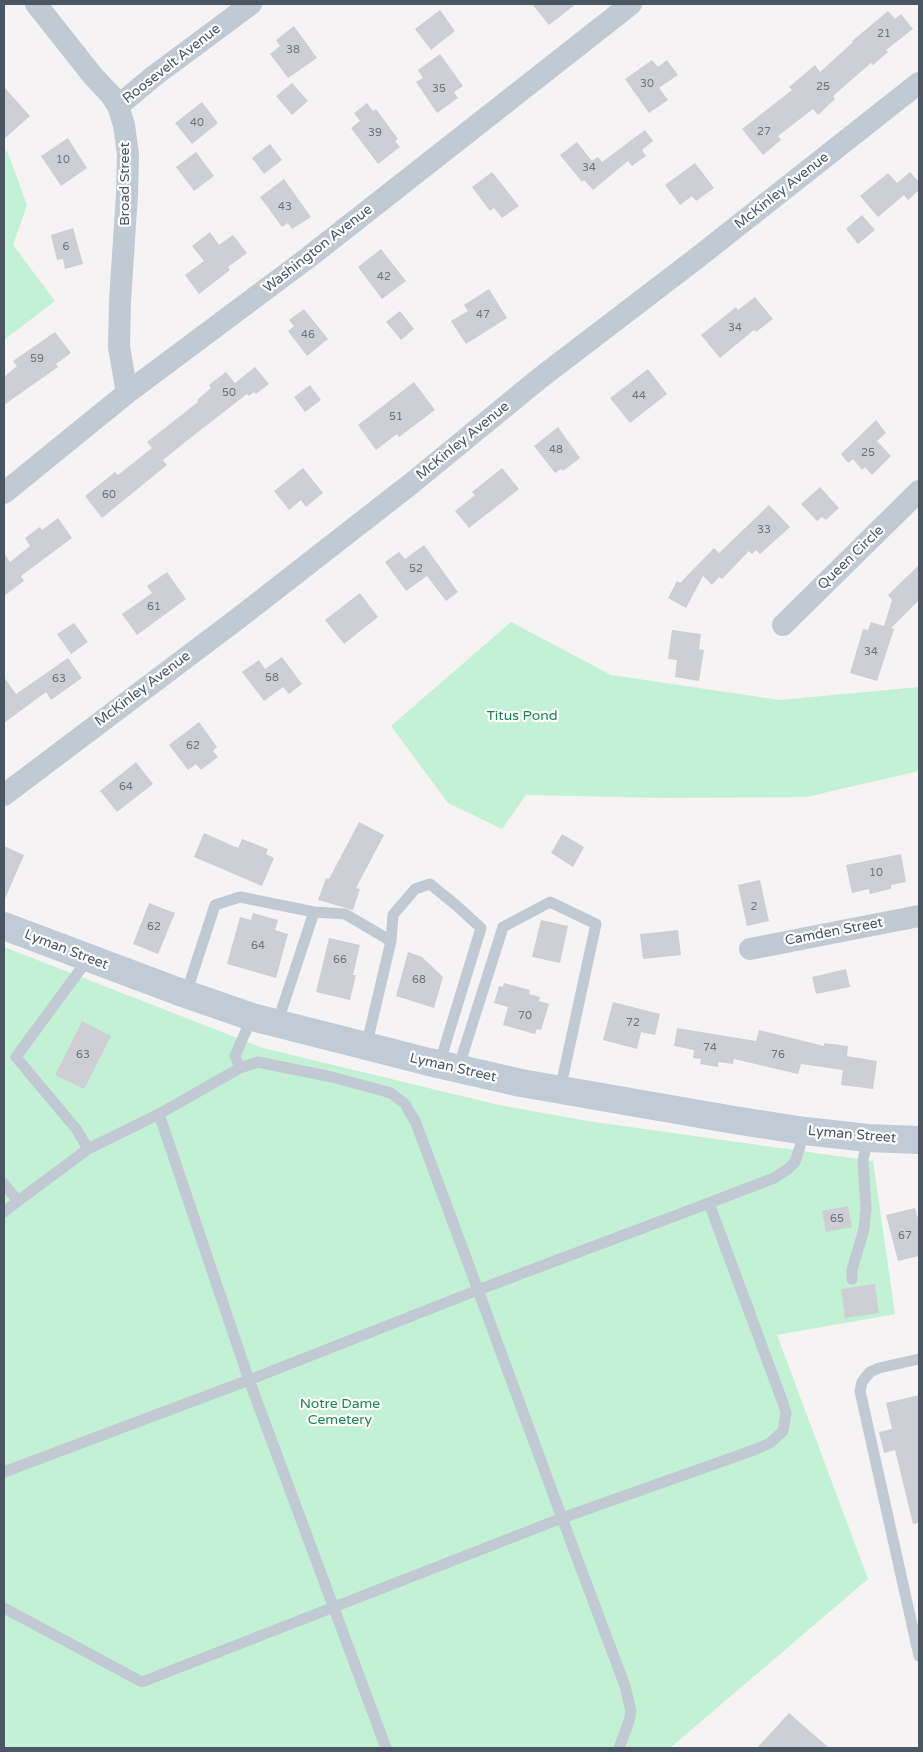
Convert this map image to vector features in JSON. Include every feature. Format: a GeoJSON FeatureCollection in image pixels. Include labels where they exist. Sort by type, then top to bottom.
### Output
{"type":"FeatureCollection","features":[{"type":"Feature","properties":{"kind":"main road","name":"Lyman Street"},"geometry":{"type":"LineString","coordinates":[[4,926],[186,995],[264,1021],[449,1067],[522,1084],[805,1131],[868,1138],[919,1140]]}},
{"type":"Feature","properties":{"kind":"street","name":"Broad Street"},"geometry":{"type":"LineString","coordinates":[[36,4],[93,76],[111,95],[118,106],[124,125],[128,154],[119,347],[127,393]]}},
{"type":"Feature","properties":{"kind":"street","name":"Roosevelt Avenue"},"geometry":{"type":"LineString","coordinates":[[118,106],[170,64],[251,4]]}},
{"type":"Feature","properties":{"kind":"street","name":"Washington Avenue"},"geometry":{"type":"LineString","coordinates":[[4,493],[127,393],[294,268],[630,4]]}},
{"type":"Feature","properties":{"kind":"street","name":"McKinley Avenue"},"geometry":{"type":"LineString","coordinates":[[4,795],[396,495],[540,378],[698,258],[919,83]]}},
{"type":"Feature","properties":{"kind":"street","name":"Queen Circle"},"geometry":{"type":"LineString","coordinates":[[783,625],[919,491]]}},
{"type":"Feature","properties":{"kind":"street","name":"Camden Street"},"geometry":{"type":"LineString","coordinates":[[750,949],[919,916]]}},
{"type":"Feature","properties":{"kind":"lane"},"geometry":{"type":"LineString","coordinates":[[366,1047],[391,941],[393,915],[415,889],[430,884],[481,928],[449,1067]]}},
{"type":"Feature","properties":{"kind":"lane"},"geometry":{"type":"LineString","coordinates":[[186,995],[215,905],[240,897],[314,912],[345,914],[391,941]]}},
{"type":"Feature","properties":{"kind":"lane"},"geometry":{"type":"LineString","coordinates":[[449,1067],[503,927],[550,902],[596,924],[560,1090]]}},
{"type":"Feature","properties":{"kind":"lane"},"geometry":{"type":"LineString","coordinates":[[240,1068],[236,1062],[236,1056],[264,1021],[314,912]]}},
{"type":"Feature","properties":{"kind":"lane"},"geometry":{"type":"LineString","coordinates":[[88,959],[16,1057],[77,1130],[88,1149]]}},
{"type":"Feature","properties":{"kind":"lane"},"geometry":{"type":"LineString","coordinates":[[4,1212],[88,1149],[160,1114],[240,1068],[258,1062],[332,1077],[391,1093],[405,1104],[416,1123],[625,1686],[631,1711],[630,1722],[619,1748]]}},
{"type":"Feature","properties":{"kind":"lane"},"geometry":{"type":"LineString","coordinates":[[160,1114],[249,1380],[386,1748]]}},
{"type":"Feature","properties":{"kind":"lane"},"geometry":{"type":"LineString","coordinates":[[4,1472],[774,1178],[795,1162],[805,1131]]}},
{"type":"Feature","properties":{"kind":"lane"},"geometry":{"type":"LineString","coordinates":[[852,1280],[852,1270],[864,1229],[866,1208],[863,1160],[868,1138]]}},
{"type":"Feature","properties":{"kind":"lane"},"geometry":{"type":"LineString","coordinates":[[4,1184],[18,1201]]}},
{"type":"Feature","properties":{"kind":"lane"},"geometry":{"type":"LineString","coordinates":[[4,1608],[142,1682],[562,1518],[754,1450],[776,1440],[783,1431],[786,1413],[709,1203]]}},
{"type":"Feature","properties":{"kind":"lane"},"geometry":{"type":"LineString","coordinates":[[919,1359],[876,1368],[863,1379],[860,1391],[919,1656]]}},
{"type":"Feature","properties":{"kind":"green space"},"geometry":{"type":"Polygon","coordinates":[[[7,151],[27,205],[13,245],[55,301],[4,340],[4,152],[7,151]]]}},
{"type":"Feature","properties":{"kind":"green space","name":"Titus Pond"},"geometry":{"type":"Polygon","coordinates":[[[511,622],[611,675],[780,700],[919,687],[919,771],[806,797],[666,798],[526,795],[502,829],[448,803],[391,726],[511,622]]]}},
{"type":"Feature","properties":{"kind":"green space","name":"Notre Dame Cemetery"},"geometry":{"type":"Polygon","coordinates":[[[4,947],[263,1048],[499,1105],[587,1121],[873,1161],[895,1314],[777,1335],[868,1579],[670,1748],[4,1748],[4,947]]]}},
{"type":"Feature","properties":{"kind":"building"},"geometry":{"type":"Polygon","coordinates":[[[532,4],[576,4],[549,25],[532,4]]]}},
{"type":"Feature","properties":{"kind":"building"},"geometry":{"type":"Polygon","coordinates":[[[440,10],[455,31],[431,50],[415,29],[440,10]]]}},
{"type":"Feature","properties":{"kind":"building"},"geometry":{"type":"Polygon","coordinates":[[[888,11],[895,19],[901,14],[913,29],[886,50],[888,52],[873,65],[871,63],[833,96],[835,99],[818,115],[813,109],[778,136],[781,140],[763,155],[742,129],[792,90],[789,87],[815,65],[820,72],[852,41],[888,11]]]}},
{"type":"Feature","properties":{"kind":"building"},"geometry":{"type":"Polygon","coordinates":[[[294,26],[317,58],[288,78],[270,54],[280,46],[276,40],[294,26]]]}},
{"type":"Feature","properties":{"kind":"building"},"geometry":{"type":"Polygon","coordinates":[[[440,54],[463,86],[454,92],[458,98],[437,113],[416,82],[423,78],[418,70],[440,54]]]}},
{"type":"Feature","properties":{"kind":"building"},"geometry":{"type":"Polygon","coordinates":[[[652,60],[658,67],[667,60],[678,75],[659,88],[668,100],[649,113],[625,79],[652,60]]]}},
{"type":"Feature","properties":{"kind":"building"},"geometry":{"type":"Polygon","coordinates":[[[292,83],[308,101],[292,115],[276,96],[292,83]]]}},
{"type":"Feature","properties":{"kind":"building"},"geometry":{"type":"Polygon","coordinates":[[[4,87],[30,116],[4,139],[4,87]]]}},
{"type":"Feature","properties":{"kind":"building"},"geometry":{"type":"Polygon","coordinates":[[[202,102],[218,123],[192,144],[175,123],[202,102]]]}},
{"type":"Feature","properties":{"kind":"building"},"geometry":{"type":"Polygon","coordinates":[[[367,103],[373,111],[376,109],[398,139],[395,141],[400,147],[378,164],[351,128],[360,121],[354,113],[367,103]]]}},
{"type":"Feature","properties":{"kind":"building"},"geometry":{"type":"Polygon","coordinates":[[[645,130],[653,141],[642,150],[646,156],[632,166],[628,161],[593,190],[584,180],[582,182],[560,155],[577,142],[592,161],[598,157],[602,162],[645,130]]]}},
{"type":"Feature","properties":{"kind":"building"},"geometry":{"type":"Polygon","coordinates":[[[68,138],[87,168],[61,186],[41,156],[68,138]]]}},
{"type":"Feature","properties":{"kind":"building"},"geometry":{"type":"Polygon","coordinates":[[[270,144],[282,160],[264,174],[252,158],[270,144]]]}},
{"type":"Feature","properties":{"kind":"building"},"geometry":{"type":"Polygon","coordinates":[[[196,152],[214,176],[194,191],[176,167],[196,152]]]}},
{"type":"Feature","properties":{"kind":"building"},"geometry":{"type":"Polygon","coordinates":[[[695,163],[714,188],[696,201],[692,196],[680,205],[665,185],[695,163]]]}},
{"type":"Feature","properties":{"kind":"building"},"geometry":{"type":"Polygon","coordinates":[[[492,172],[519,206],[502,218],[494,208],[490,211],[472,187],[492,172]]]}},
{"type":"Feature","properties":{"kind":"building"},"geometry":{"type":"Polygon","coordinates":[[[910,172],[919,182],[919,190],[908,200],[904,195],[878,217],[860,196],[888,173],[897,183],[910,172]]]}},
{"type":"Feature","properties":{"kind":"building"},"geometry":{"type":"Polygon","coordinates":[[[284,179],[311,217],[292,229],[288,223],[282,227],[260,197],[284,179]]]}},
{"type":"Feature","properties":{"kind":"building"},"geometry":{"type":"Polygon","coordinates":[[[862,215],[875,230],[858,244],[846,229],[862,215]]]}},
{"type":"Feature","properties":{"kind":"building"},"geometry":{"type":"Polygon","coordinates":[[[73,228],[83,264],[65,269],[63,259],[57,260],[51,235],[73,228]]]}},
{"type":"Feature","properties":{"kind":"building"},"geometry":{"type":"Polygon","coordinates":[[[210,232],[219,245],[233,235],[247,253],[228,267],[230,270],[199,294],[185,275],[204,261],[192,246],[210,232]]]}},
{"type":"Feature","properties":{"kind":"building"},"geometry":{"type":"Polygon","coordinates":[[[381,249],[406,281],[382,299],[358,267],[381,249]]]}},
{"type":"Feature","properties":{"kind":"building"},"geometry":{"type":"Polygon","coordinates":[[[489,289],[507,318],[466,344],[451,321],[468,311],[464,305],[489,289]]]}},
{"type":"Feature","properties":{"kind":"building"},"geometry":{"type":"Polygon","coordinates":[[[755,297],[773,319],[756,332],[754,330],[720,358],[701,335],[736,307],[738,310],[755,297]]]}},
{"type":"Feature","properties":{"kind":"building"},"geometry":{"type":"Polygon","coordinates":[[[304,309],[328,339],[307,356],[288,331],[294,326],[289,320],[304,309]]]}},
{"type":"Feature","properties":{"kind":"building"},"geometry":{"type":"Polygon","coordinates":[[[400,311],[414,329],[401,340],[386,322],[400,311]]]}},
{"type":"Feature","properties":{"kind":"building"},"geometry":{"type":"Polygon","coordinates":[[[55,332],[71,353],[56,364],[58,367],[4,405],[4,377],[17,366],[13,361],[55,332]]]}},
{"type":"Feature","properties":{"kind":"building"},"geometry":{"type":"Polygon","coordinates":[[[255,367],[269,384],[256,394],[254,392],[249,396],[247,394],[189,439],[163,460],[167,465],[102,518],[85,496],[115,472],[118,475],[152,448],[147,442],[198,402],[197,400],[211,388],[209,385],[226,372],[235,383],[255,367]]]}},
{"type":"Feature","properties":{"kind":"building"},"geometry":{"type":"Polygon","coordinates":[[[648,369],[667,394],[630,423],[610,398],[648,369]]]}},
{"type":"Feature","properties":{"kind":"building"},"geometry":{"type":"Polygon","coordinates":[[[414,382],[435,410],[399,437],[397,434],[376,450],[358,425],[414,382]]]}},
{"type":"Feature","properties":{"kind":"building"},"geometry":{"type":"Polygon","coordinates":[[[310,385],[321,400],[305,412],[294,397],[310,385]]]}},
{"type":"Feature","properties":{"kind":"building"},"geometry":{"type":"Polygon","coordinates":[[[876,420],[886,433],[877,441],[891,456],[872,475],[865,467],[862,470],[853,459],[848,463],[841,454],[876,420]]]}},
{"type":"Feature","properties":{"kind":"building"},"geometry":{"type":"Polygon","coordinates":[[[558,427],[580,458],[563,471],[561,469],[555,473],[534,446],[558,427]]]}},
{"type":"Feature","properties":{"kind":"building"},"geometry":{"type":"Polygon","coordinates":[[[303,468],[323,493],[306,507],[301,500],[289,510],[274,491],[303,468]]]}},
{"type":"Feature","properties":{"kind":"building"},"geometry":{"type":"Polygon","coordinates":[[[502,468],[519,489],[469,528],[455,511],[475,495],[472,492],[502,468]]]}},
{"type":"Feature","properties":{"kind":"building"},"geometry":{"type":"Polygon","coordinates":[[[820,487],[839,508],[826,520],[822,517],[817,521],[801,504],[820,487]]]}},
{"type":"Feature","properties":{"kind":"building"},"geometry":{"type":"Polygon","coordinates":[[[769,505],[790,527],[760,554],[756,550],[752,554],[749,551],[722,579],[719,577],[712,585],[703,576],[686,608],[668,598],[677,581],[680,583],[714,548],[719,553],[769,505]]]}},
{"type":"Feature","properties":{"kind":"building"},"geometry":{"type":"Polygon","coordinates":[[[58,518],[72,538],[21,576],[24,581],[4,596],[4,553],[10,562],[30,546],[25,538],[40,527],[42,530],[58,518]]]}},
{"type":"Feature","properties":{"kind":"building"},"geometry":{"type":"Polygon","coordinates":[[[424,545],[458,592],[446,601],[427,576],[406,591],[385,562],[399,552],[405,559],[424,545]]]}},
{"type":"Feature","properties":{"kind":"building"},"geometry":{"type":"Polygon","coordinates":[[[919,565],[919,600],[891,628],[894,629],[877,681],[850,673],[863,629],[868,630],[871,622],[884,626],[892,600],[888,595],[919,565]]]}},
{"type":"Feature","properties":{"kind":"building"},"geometry":{"type":"Polygon","coordinates":[[[167,572],[186,599],[137,635],[122,614],[152,593],[147,586],[167,572]]]}},
{"type":"Feature","properties":{"kind":"building"},"geometry":{"type":"Polygon","coordinates":[[[360,593],[378,617],[344,644],[325,620],[360,593]]]}},
{"type":"Feature","properties":{"kind":"building"},"geometry":{"type":"Polygon","coordinates":[[[74,623],[88,642],[71,654],[57,634],[74,623]]]}},
{"type":"Feature","properties":{"kind":"building"},"geometry":{"type":"Polygon","coordinates":[[[672,630],[701,634],[699,649],[704,650],[699,681],[675,677],[677,660],[668,659],[672,630]]]}},
{"type":"Feature","properties":{"kind":"building"},"geometry":{"type":"Polygon","coordinates":[[[282,657],[302,684],[289,694],[283,687],[264,701],[242,672],[259,660],[265,669],[282,657]]]}},
{"type":"Feature","properties":{"kind":"building"},"geometry":{"type":"Polygon","coordinates":[[[68,658],[82,678],[51,700],[46,692],[4,723],[4,677],[16,694],[68,658]]]}},
{"type":"Feature","properties":{"kind":"building"},"geometry":{"type":"Polygon","coordinates":[[[199,722],[217,747],[213,751],[218,757],[201,770],[196,764],[188,770],[169,745],[199,722]]]}},
{"type":"Feature","properties":{"kind":"building"},"geometry":{"type":"Polygon","coordinates":[[[136,762],[153,784],[117,812],[100,791],[136,762]]]}},
{"type":"Feature","properties":{"kind":"building"},"geometry":{"type":"Polygon","coordinates":[[[359,822],[384,835],[356,888],[360,889],[353,910],[318,900],[326,878],[329,879],[359,822]]]}},
{"type":"Feature","properties":{"kind":"building"},"geometry":{"type":"Polygon","coordinates":[[[204,833],[238,848],[242,839],[268,849],[266,854],[274,858],[262,886],[194,857],[204,833]]]}},
{"type":"Feature","properties":{"kind":"building"},"geometry":{"type":"Polygon","coordinates":[[[562,834],[584,847],[573,867],[551,853],[562,834]]]}},
{"type":"Feature","properties":{"kind":"building"},"geometry":{"type":"Polygon","coordinates":[[[4,846],[24,855],[4,901],[4,846]]]}},
{"type":"Feature","properties":{"kind":"building"},"geometry":{"type":"Polygon","coordinates":[[[901,854],[906,882],[891,885],[891,889],[870,894],[869,889],[852,893],[846,865],[901,854]]]}},
{"type":"Feature","properties":{"kind":"building"},"geometry":{"type":"Polygon","coordinates":[[[760,880],[769,921],[747,926],[738,885],[760,880]]]}},
{"type":"Feature","properties":{"kind":"building"},"geometry":{"type":"Polygon","coordinates":[[[149,903],[175,913],[158,954],[133,944],[149,903]]]}},
{"type":"Feature","properties":{"kind":"building"},"geometry":{"type":"Polygon","coordinates":[[[253,913],[278,920],[275,930],[288,934],[276,978],[227,964],[240,917],[251,920],[253,913]]]}},
{"type":"Feature","properties":{"kind":"building"},"geometry":{"type":"Polygon","coordinates":[[[541,920],[568,926],[560,963],[532,957],[541,920]]]}},
{"type":"Feature","properties":{"kind":"building"},"geometry":{"type":"Polygon","coordinates":[[[678,930],[681,955],[643,959],[640,934],[678,930]]]}},
{"type":"Feature","properties":{"kind":"building"},"geometry":{"type":"Polygon","coordinates":[[[329,938],[360,945],[353,975],[356,975],[350,1000],[316,992],[329,938]]]}},
{"type":"Feature","properties":{"kind":"building"},"geometry":{"type":"Polygon","coordinates":[[[408,952],[422,957],[443,977],[434,1008],[396,996],[408,952]]]}},
{"type":"Feature","properties":{"kind":"building"},"geometry":{"type":"Polygon","coordinates":[[[846,969],[850,987],[816,994],[812,977],[846,969]]]}},
{"type":"Feature","properties":{"kind":"building"},"geometry":{"type":"Polygon","coordinates":[[[504,983],[530,990],[529,994],[540,997],[539,1001],[549,1004],[541,1030],[537,1029],[535,1034],[503,1025],[508,1007],[494,1003],[499,986],[503,987],[504,983]]]}},
{"type":"Feature","properties":{"kind":"building"},"geometry":{"type":"Polygon","coordinates":[[[613,1002],[660,1014],[655,1035],[641,1032],[637,1049],[603,1040],[613,1002]]]}},
{"type":"Feature","properties":{"kind":"building"},"geometry":{"type":"Polygon","coordinates":[[[82,1021],[111,1036],[84,1089],[55,1075],[82,1021]]]}},
{"type":"Feature","properties":{"kind":"building"},"geometry":{"type":"Polygon","coordinates":[[[677,1028],[756,1041],[759,1030],[824,1046],[824,1043],[848,1046],[847,1056],[877,1061],[873,1089],[841,1085],[843,1070],[801,1064],[798,1074],[734,1059],[733,1064],[718,1062],[718,1067],[700,1064],[701,1059],[693,1058],[694,1050],[674,1046],[677,1028]]]}},
{"type":"Feature","properties":{"kind":"building"},"geometry":{"type":"Polygon","coordinates":[[[848,1206],[852,1227],[826,1232],[822,1211],[848,1206]]]}},
{"type":"Feature","properties":{"kind":"building"},"geometry":{"type":"Polygon","coordinates":[[[915,1208],[919,1222],[919,1256],[898,1261],[886,1215],[915,1208]]]}},
{"type":"Feature","properties":{"kind":"building"},"geometry":{"type":"Polygon","coordinates":[[[875,1284],[879,1313],[845,1318],[841,1289],[875,1284]]]}},
{"type":"Feature","properties":{"kind":"building"},"geometry":{"type":"Polygon","coordinates":[[[919,1395],[919,1523],[913,1524],[895,1450],[884,1453],[879,1432],[892,1429],[886,1403],[919,1395]]]}},
{"type":"Feature","properties":{"kind":"building"},"geometry":{"type":"Polygon","coordinates":[[[789,1713],[829,1748],[757,1748],[789,1713]]]}}]}
